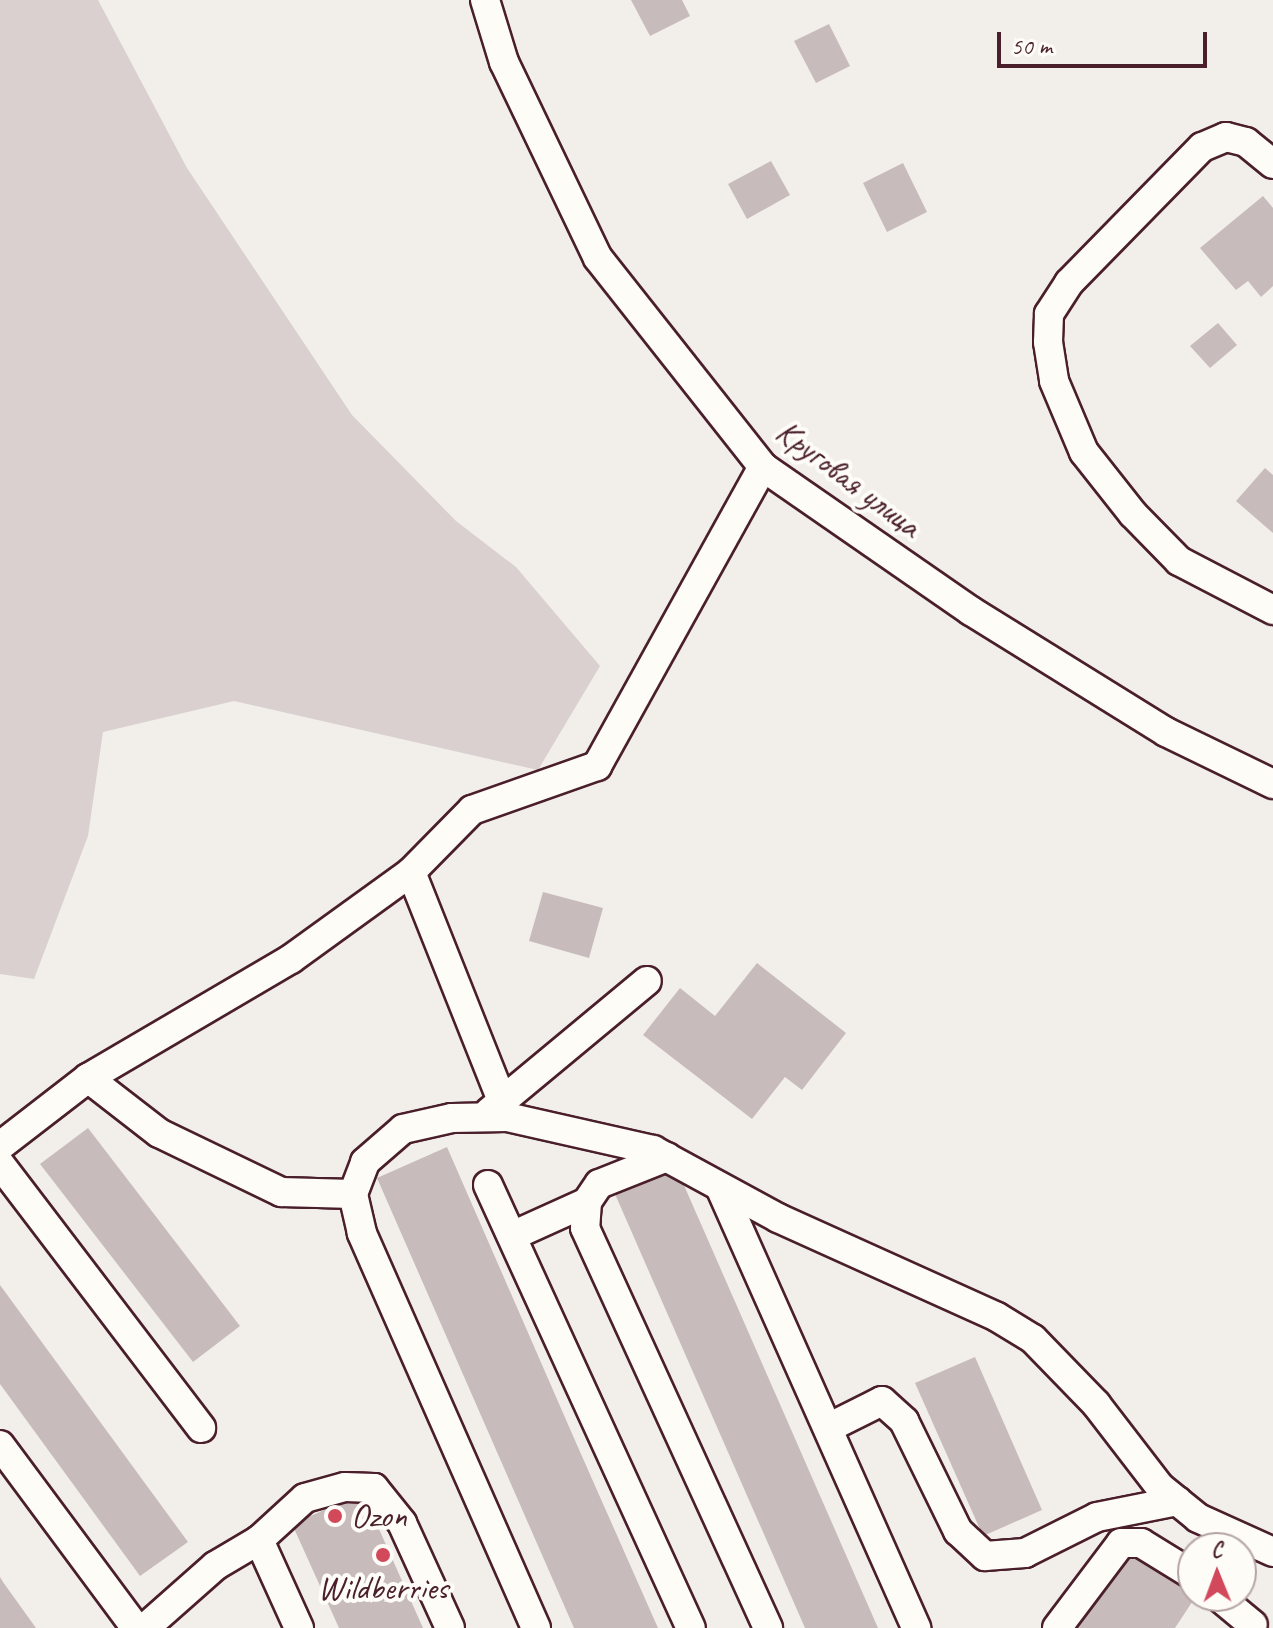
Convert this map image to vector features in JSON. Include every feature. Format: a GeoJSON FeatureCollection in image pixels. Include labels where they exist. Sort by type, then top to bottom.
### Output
{"type":"FeatureCollection","features":[{"type":"Feature","properties":{"kind":"street","name":"Круговая улица"},"geometry":{"type":"LineString","coordinates":[[485,0],[504,62],[598,258],[763,467],[971,611],[1166,732],[1273,784]]}},
{"type":"Feature","properties":{"kind":"street"},"geometry":{"type":"LineString","coordinates":[[1273,164],[1246,142],[1226,137],[1202,147],[1069,283],[1049,314],[1054,381],[1084,452],[1133,514],[1179,561],[1273,610]]}},
{"type":"Feature","properties":{"kind":"street"},"geometry":{"type":"LineString","coordinates":[[0,1146],[88,1078],[291,959],[411,872],[472,810],[597,766],[763,467]]}},
{"type":"Feature","properties":{"kind":"street"},"geometry":{"type":"LineString","coordinates":[[411,872],[492,1109],[507,1117],[667,1157],[720,1187],[1033,1339],[1177,1501],[1273,1552]]}},
{"type":"Feature","properties":{"kind":"street"},"geometry":{"type":"LineString","coordinates":[[536,1628],[362,1233],[353,1194],[365,1162],[403,1129],[492,1109],[647,981]]}},
{"type":"Feature","properties":{"kind":"street"},"geometry":{"type":"LineString","coordinates":[[88,1078],[159,1133],[281,1192],[353,1194]]}},
{"type":"Feature","properties":{"kind":"street"},"geometry":{"type":"LineString","coordinates":[[667,1157],[599,1184],[587,1202],[585,1228],[768,1628]]}},
{"type":"Feature","properties":{"kind":"street"},"geometry":{"type":"LineString","coordinates":[[0,1164],[201,1428]]}},
{"type":"Feature","properties":{"kind":"street"},"geometry":{"type":"LineString","coordinates":[[488,1185],[691,1628]]}},
{"type":"Feature","properties":{"kind":"street"},"geometry":{"type":"LineString","coordinates":[[720,1187],[916,1628]]}},
{"type":"Feature","properties":{"kind":"street"},"geometry":{"type":"LineString","coordinates":[[512,1236],[587,1202]]}},
{"type":"Feature","properties":{"kind":"street"},"geometry":{"type":"LineString","coordinates":[[828,1428],[882,1401],[904,1421],[958,1531],[985,1556],[1025,1553],[1097,1517],[1177,1501]]}},
{"type":"Feature","properties":{"kind":"street"},"geometry":{"type":"LineString","coordinates":[[0,1445],[136,1628]]}},
{"type":"Feature","properties":{"kind":"street"},"geometry":{"type":"LineString","coordinates":[[145,1628],[215,1566],[259,1540],[305,1498],[374,1488],[402,1523],[450,1628]]}},
{"type":"Feature","properties":{"kind":"street"},"geometry":{"type":"LineString","coordinates":[[259,1540],[299,1628]]}},
{"type":"Feature","properties":{"kind":"street"},"geometry":{"type":"LineString","coordinates":[[1057,1628],[1121,1543],[1141,1543],[1177,1565]]}},
{"type":"Feature","properties":{"kind":"shaded area"},"geometry":{"type":"Polygon","coordinates":[[[0,0],[98,0],[187,168],[352,415],[456,521],[516,567],[600,666],[538,770],[234,701],[103,732],[88,836],[34,979],[0,974],[0,0]]]}},
{"type":"Feature","properties":{"kind":"building"},"geometry":{"type":"Polygon","coordinates":[[[631,0],[682,0],[690,16],[650,36],[631,0]]]}},
{"type":"Feature","properties":{"kind":"building"},"geometry":{"type":"Polygon","coordinates":[[[829,24],[850,66],[816,83],[794,41],[829,24]]]}},
{"type":"Feature","properties":{"kind":"building"},"geometry":{"type":"Polygon","coordinates":[[[771,161],[790,195],[747,219],[728,184],[771,161]]]}},
{"type":"Feature","properties":{"kind":"building"},"geometry":{"type":"Polygon","coordinates":[[[903,163],[927,212],[887,232],[863,183],[903,163]]]}},
{"type":"Feature","properties":{"kind":"building"},"geometry":{"type":"Polygon","coordinates":[[[1263,196],[1273,208],[1273,286],[1261,297],[1248,281],[1236,290],[1200,248],[1263,196]]]}},
{"type":"Feature","properties":{"kind":"building"},"geometry":{"type":"Polygon","coordinates":[[[1218,323],[1237,345],[1210,368],[1190,346],[1218,323]]]}},
{"type":"Feature","properties":{"kind":"building"},"geometry":{"type":"Polygon","coordinates":[[[1265,468],[1273,475],[1273,533],[1236,501],[1265,468]]]}},
{"type":"Feature","properties":{"kind":"building"},"geometry":{"type":"Polygon","coordinates":[[[543,892],[603,908],[589,958],[529,941],[543,892]]]}},
{"type":"Feature","properties":{"kind":"building"},"geometry":{"type":"Polygon","coordinates":[[[757,963],[846,1033],[802,1090],[785,1077],[752,1119],[643,1035],[680,988],[715,1016],[757,963]]]}},
{"type":"Feature","properties":{"kind":"building"},"geometry":{"type":"Polygon","coordinates":[[[88,1128],[240,1326],[193,1362],[40,1164],[88,1128]]]}},
{"type":"Feature","properties":{"kind":"building"},"geometry":{"type":"Polygon","coordinates":[[[447,1147],[658,1628],[574,1628],[377,1178],[447,1147]]]}},
{"type":"Feature","properties":{"kind":"building"},"geometry":{"type":"Polygon","coordinates":[[[676,1167],[878,1628],[805,1628],[615,1194],[676,1167]]]}},
{"type":"Feature","properties":{"kind":"building"},"geometry":{"type":"Polygon","coordinates":[[[0,1285],[188,1542],[140,1576],[0,1384],[0,1285]]]}},
{"type":"Feature","properties":{"kind":"building"},"geometry":{"type":"Polygon","coordinates":[[[975,1357],[1042,1510],[983,1536],[915,1383],[975,1357]]]}},
{"type":"Feature","properties":{"kind":"building"},"geometry":{"type":"Polygon","coordinates":[[[363,1493],[423,1628],[339,1628],[292,1524],[363,1493]]]}},
{"type":"Feature","properties":{"kind":"building"},"geometry":{"type":"Polygon","coordinates":[[[1127,1548],[1177,1583],[1177,1612],[1186,1612],[1175,1628],[1074,1628],[1127,1548]]]}},
{"type":"Feature","properties":{"kind":"building"},"geometry":{"type":"Polygon","coordinates":[[[0,1577],[3,1582],[36,1628],[0,1628],[0,1577]]]}},
{"type":"Feature","properties":{"kind":"place","name":"Ozon"},"geometry":{"type":"Point","coordinates":[335,1516]}},
{"type":"Feature","properties":{"kind":"place","name":"Wildberries"},"geometry":{"type":"Point","coordinates":[383,1555]}}]}
